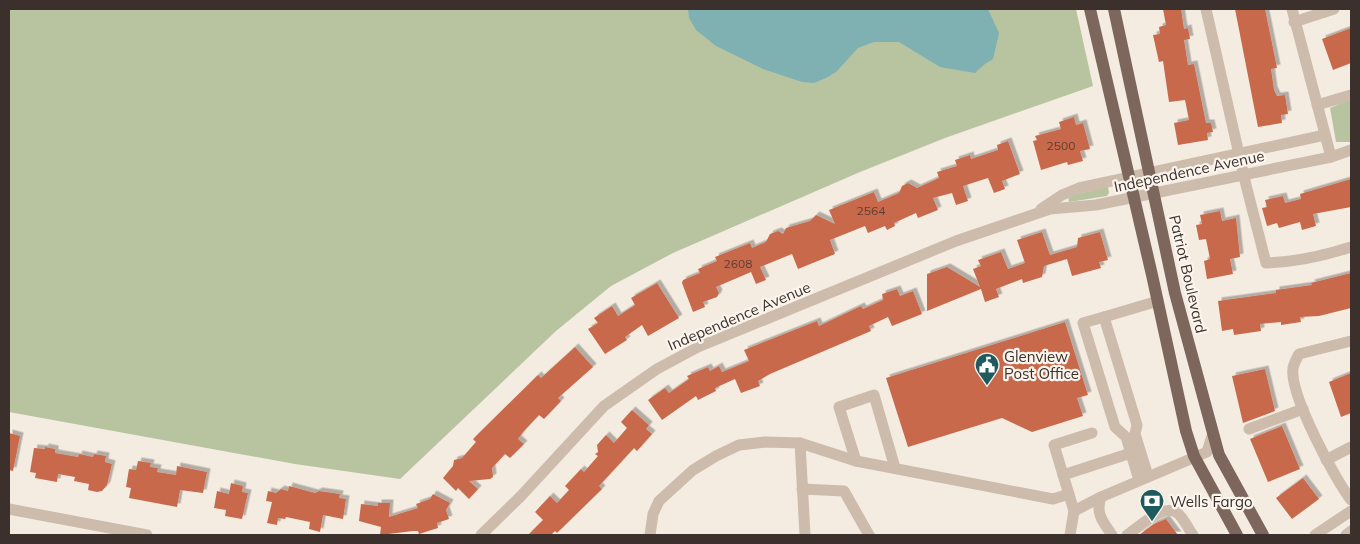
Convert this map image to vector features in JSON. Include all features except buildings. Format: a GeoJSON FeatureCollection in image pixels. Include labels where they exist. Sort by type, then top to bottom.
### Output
{"type":"FeatureCollection","features":[{"type":"Feature","properties":{"kind":"main road"},"geometry":{"type":"LineString","coordinates":[[1090,9],[1158,301],[1175,387],[1194,456],[1237,535]]}},
{"type":"Feature","properties":{"kind":"main road","name":"Patriot Boulevard"},"geometry":{"type":"LineString","coordinates":[[1114,9],[1175,293],[1219,455],[1263,535]]}},
{"type":"Feature","properties":{"kind":"street"},"geometry":{"type":"LineString","coordinates":[[1206,9],[1266,263],[1323,256],[1351,247]]}},
{"type":"Feature","properties":{"kind":"street"},"geometry":{"type":"LineString","coordinates":[[1292,9],[1331,157]]}},
{"type":"Feature","properties":{"kind":"street"},"geometry":{"type":"LineString","coordinates":[[1294,22],[1334,9]]}},
{"type":"Feature","properties":{"kind":"street"},"geometry":{"type":"LineString","coordinates":[[1317,105],[1351,95]]}},
{"type":"Feature","properties":{"kind":"street","name":"Independence Avenue"},"geometry":{"type":"LineString","coordinates":[[1031,215],[1070,191],[1098,183],[1150,175],[1325,135]]}},
{"type":"Feature","properties":{"kind":"street","name":"Independence Avenue"},"geometry":{"type":"LineString","coordinates":[[481,535],[521,496],[604,406],[657,369],[698,348],[956,241],[1050,209],[1081,208],[1331,157],[1351,150]]}},
{"type":"Feature","properties":{"kind":"street"},"geometry":{"type":"LineString","coordinates":[[1144,478],[1130,435],[1115,428],[1083,323],[1158,301]]}},
{"type":"Feature","properties":{"kind":"street"},"geometry":{"type":"LineString","coordinates":[[1104,317],[1137,425],[1130,435],[1131,453],[1144,478]]}},
{"type":"Feature","properties":{"kind":"street"},"geometry":{"type":"LineString","coordinates":[[1351,341],[1299,354],[1292,369],[1303,409],[1326,460],[1351,500]]}},
{"type":"Feature","properties":{"kind":"street"},"geometry":{"type":"LineString","coordinates":[[856,461],[839,407],[874,395],[895,468]]}},
{"type":"Feature","properties":{"kind":"street"},"geometry":{"type":"LineString","coordinates":[[1249,429],[1303,409]]}},
{"type":"Feature","properties":{"kind":"street"},"geometry":{"type":"LineString","coordinates":[[1070,535],[1074,511],[1054,445],[1092,432]]}},
{"type":"Feature","properties":{"kind":"street"},"geometry":{"type":"LineString","coordinates":[[1074,511],[1100,496],[1207,452],[1213,433]]}},
{"type":"Feature","properties":{"kind":"street"},"geometry":{"type":"LineString","coordinates":[[650,535],[653,514],[659,501],[693,470],[739,445],[765,442],[800,443],[856,461],[1053,499],[1069,494]]}},
{"type":"Feature","properties":{"kind":"street"},"geometry":{"type":"LineString","coordinates":[[800,443],[805,535]]}},
{"type":"Feature","properties":{"kind":"street"},"geometry":{"type":"LineString","coordinates":[[1326,460],[1351,447]]}},
{"type":"Feature","properties":{"kind":"street"},"geometry":{"type":"LineString","coordinates":[[1063,475],[1131,453]]}},
{"type":"Feature","properties":{"kind":"street"},"geometry":{"type":"LineString","coordinates":[[802,489],[844,491],[869,535]]}},
{"type":"Feature","properties":{"kind":"street"},"geometry":{"type":"LineString","coordinates":[[1100,496],[1097,507],[1112,535]]}},
{"type":"Feature","properties":{"kind":"street"},"geometry":{"type":"LineString","coordinates":[[9,509],[147,535]]}},
{"type":"Feature","properties":{"kind":"street"},"geometry":{"type":"LineString","coordinates":[[1127,535],[1158,513],[1169,510],[1177,513],[1193,535]]}},
{"type":"Feature","properties":{"kind":"street"},"geometry":{"type":"LineString","coordinates":[[1315,535],[1351,511]]}},
{"type":"Feature","properties":{"kind":"street"},"geometry":{"type":"LineString","coordinates":[[1346,535],[1351,531]]}},
{"type":"Feature","properties":{"kind":"green space"},"geometry":{"type":"Polygon","coordinates":[[[9,9],[1076,9],[1093,86],[945,138],[860,172],[673,253],[611,286],[556,331],[400,479],[295,464],[9,412],[9,9]]]}},
{"type":"Feature","properties":{"kind":"green space"},"geometry":{"type":"Polygon","coordinates":[[[1351,99],[1351,142],[1336,142],[1330,108],[1351,99]]]}},
{"type":"Feature","properties":{"kind":"green space"},"geometry":{"type":"Polygon","coordinates":[[[1108,187],[1109,193],[1107,196],[1069,202],[1068,196],[1108,187]]]}},
{"type":"Feature","properties":{"kind":"water"},"geometry":{"type":"Polygon","coordinates":[[[688,9],[988,9],[999,33],[993,59],[975,73],[940,67],[899,42],[874,42],[858,48],[836,72],[814,83],[802,82],[763,69],[716,46],[696,30],[689,18],[688,9]]]}},
{"type":"Feature","properties":{"kind":"place","name":"Glenview Post Office"},"geometry":{"type":"Point","coordinates":[987,386]}},
{"type":"Feature","properties":{"kind":"place","name":"Wells Fargo"},"geometry":{"type":"Point","coordinates":[1152,522]}}]}
